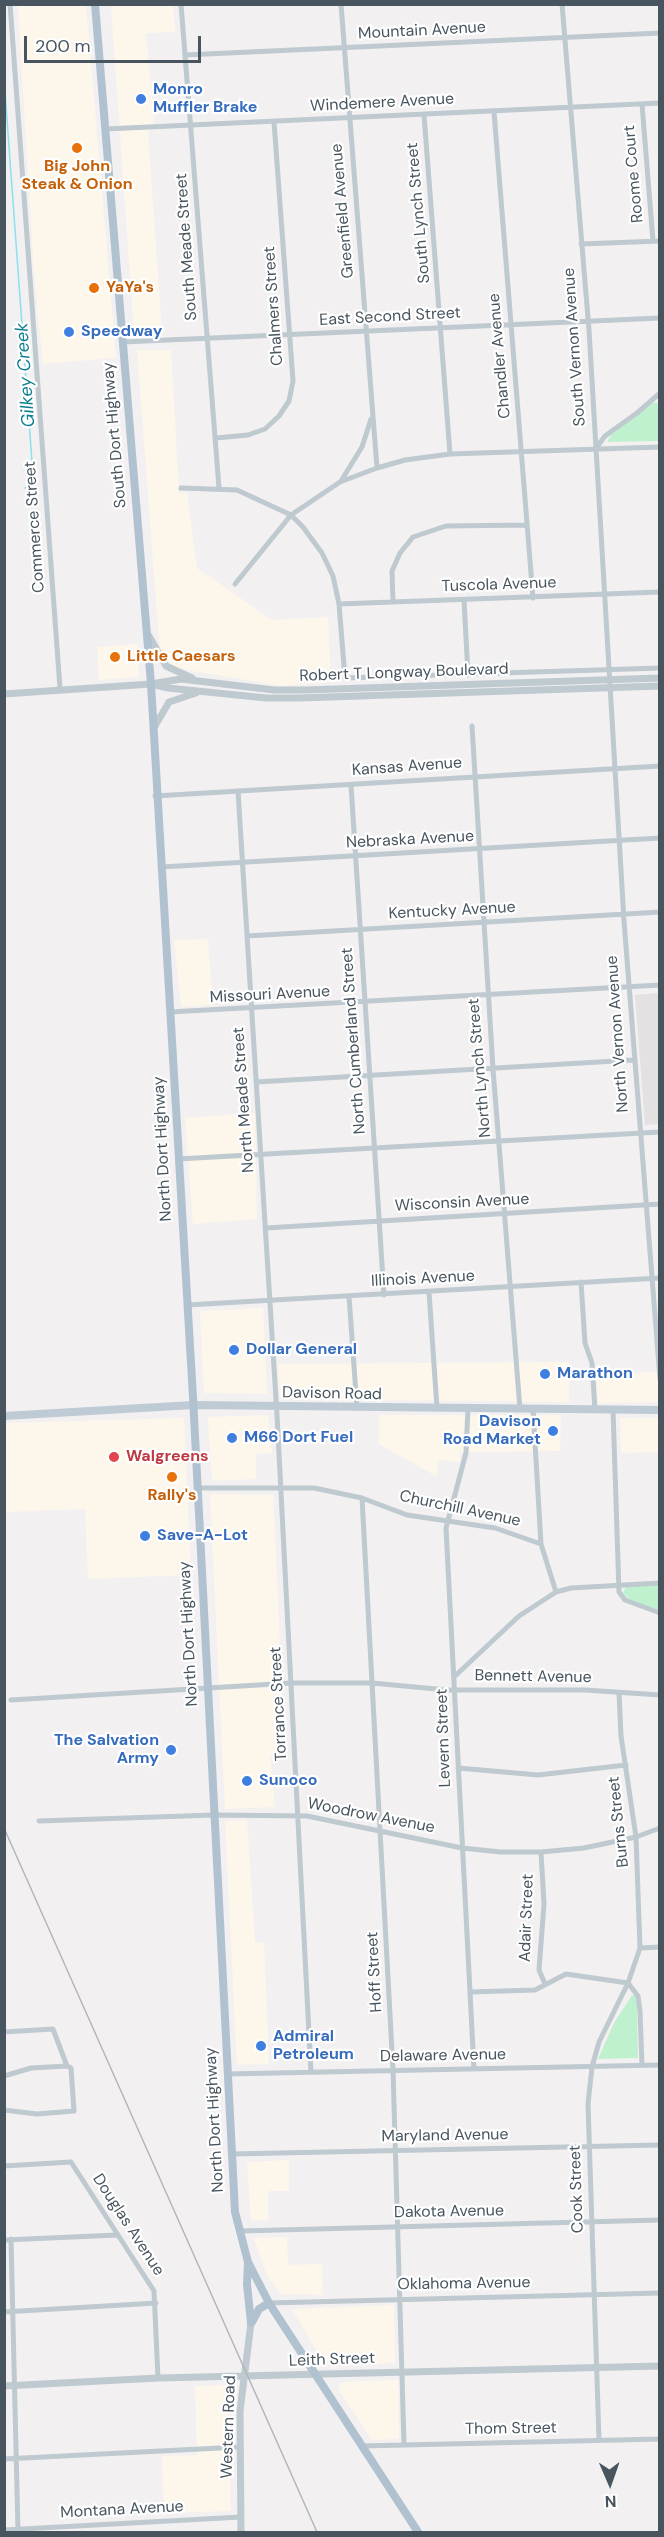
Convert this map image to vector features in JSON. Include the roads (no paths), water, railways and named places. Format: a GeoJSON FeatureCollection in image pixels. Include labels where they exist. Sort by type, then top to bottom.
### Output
{"type":"FeatureCollection","features":[{"type":"Feature","properties":{"kind":"main road","name":"South Dort Highway"},"geometry":{"type":"LineString","coordinates":[[95,4],[151,684]]}},
{"type":"Feature","properties":{"kind":"main road","name":"North Dort Highway"},"geometry":{"type":"LineString","coordinates":[[151,684],[155,796],[193,1405],[206,1689],[236,2212],[248,2262],[269,2302],[418,2532]]}},
{"type":"Feature","properties":{"kind":"main road","name":"Davison Road"},"geometry":{"type":"LineString","coordinates":[[4,1416],[193,1405],[660,1410]]}},
{"type":"Feature","properties":{"kind":"main road"},"geometry":{"type":"LineString","coordinates":[[248,2262],[246,2284],[251,2323]]}},
{"type":"Feature","properties":{"kind":"main road"},"geometry":{"type":"LineString","coordinates":[[251,2323],[259,2309],[269,2302]]}},
{"type":"Feature","properties":{"kind":"street","name":"Commerce Street"},"geometry":{"type":"LineString","coordinates":[[10,4],[60,688]]}},
{"type":"Feature","properties":{"kind":"street","name":"South Meade Street"},"geometry":{"type":"LineString","coordinates":[[181,4],[219,488]]}},
{"type":"Feature","properties":{"kind":"street","name":"Greenfield Avenue"},"geometry":{"type":"LineString","coordinates":[[340,4],[377,468]]}},
{"type":"Feature","properties":{"kind":"street","name":"South Vernon Avenue"},"geometry":{"type":"LineString","coordinates":[[562,4],[588,321],[609,684]]}},
{"type":"Feature","properties":{"kind":"street","name":"Mountain Avenue"},"geometry":{"type":"LineString","coordinates":[[185,55],[660,33]]}},
{"type":"Feature","properties":{"kind":"street","name":"Windemere Avenue"},"geometry":{"type":"LineString","coordinates":[[106,129],[660,103]]}},
{"type":"Feature","properties":{"kind":"street","name":"Roome Court"},"geometry":{"type":"LineString","coordinates":[[642,104],[656,241]]}},
{"type":"Feature","properties":{"kind":"street","name":"Chandler Avenue"},"geometry":{"type":"LineString","coordinates":[[494,112],[533,598]]}},
{"type":"Feature","properties":{"kind":"street","name":"South Lynch Street"},"geometry":{"type":"LineString","coordinates":[[424,115],[450,454]]}},
{"type":"Feature","properties":{"kind":"street","name":"Chalmers Street"},"geometry":{"type":"LineString","coordinates":[[216,438],[248,435],[265,429],[279,416],[289,401],[293,381],[274,122]]}},
{"type":"Feature","properties":{"kind":"street"},"geometry":{"type":"LineString","coordinates":[[581,244],[656,241]]}},
{"type":"Feature","properties":{"kind":"street","name":"East Second Street"},"geometry":{"type":"LineString","coordinates":[[123,342],[660,318]]}},
{"type":"Feature","properties":{"kind":"street"},"geometry":{"type":"LineString","coordinates":[[596,449],[604,436],[638,413],[660,393]]}},
{"type":"Feature","properties":{"kind":"street","name":"Greenfield Avenue"},"geometry":{"type":"LineString","coordinates":[[340,482],[362,447],[372,416]]}},
{"type":"Feature","properties":{"kind":"street"},"geometry":{"type":"LineString","coordinates":[[235,584],[291,515],[340,482],[377,468],[405,460],[450,454],[660,447]]}},
{"type":"Feature","properties":{"kind":"street"},"geometry":{"type":"LineString","coordinates":[[181,488],[219,488],[256,497],[291,515],[322,553],[333,576],[339,604],[345,678],[660,668]]}},
{"type":"Feature","properties":{"kind":"street"},"geometry":{"type":"LineString","coordinates":[[393,601],[393,571],[400,553],[414,537],[446,526],[527,525]]}},
{"type":"Feature","properties":{"kind":"street","name":"Tuscola Avenue"},"geometry":{"type":"LineString","coordinates":[[339,604],[660,592]]}},
{"type":"Feature","properties":{"kind":"street"},"geometry":{"type":"LineString","coordinates":[[464,600],[468,675]]}},
{"type":"Feature","properties":{"kind":"street"},"geometry":{"type":"LineString","coordinates":[[147,632],[166,666],[197,680]]}},
{"type":"Feature","properties":{"kind":"street","name":"Robert T Longway Boulevard"},"geometry":{"type":"LineString","coordinates":[[151,684],[168,688],[218,691],[266,698],[609,684],[660,678]]}},
{"type":"Feature","properties":{"kind":"street","name":"Robert T Longway Boulevard"},"geometry":{"type":"LineString","coordinates":[[4,694],[60,688],[151,684],[170,679],[197,680],[274,690],[609,684],[660,686]]}},
{"type":"Feature","properties":{"kind":"street","name":"North Vernon Avenue"},"geometry":{"type":"LineString","coordinates":[[609,684],[633,1060],[660,1379]]}},
{"type":"Feature","properties":{"kind":"street"},"geometry":{"type":"LineString","coordinates":[[309,690],[316,697]]}},
{"type":"Feature","properties":{"kind":"street"},"geometry":{"type":"LineString","coordinates":[[153,735],[161,711],[174,698],[218,691]]}},
{"type":"Feature","properties":{"kind":"street","name":"North Lynch Street"},"geometry":{"type":"LineString","coordinates":[[472,726],[493,1069],[520,1409]]}},
{"type":"Feature","properties":{"kind":"street","name":"Kansas Avenue"},"geometry":{"type":"LineString","coordinates":[[155,796],[660,766]]}},
{"type":"Feature","properties":{"kind":"street","name":"North Cumberland Street"},"geometry":{"type":"LineString","coordinates":[[351,785],[384,1295]]}},
{"type":"Feature","properties":{"kind":"street","name":"North Meade Street"},"geometry":{"type":"LineString","coordinates":[[238,791],[277,1407]]}},
{"type":"Feature","properties":{"kind":"street","name":"Nebraska Avenue"},"geometry":{"type":"LineString","coordinates":[[161,867],[660,838]]}},
{"type":"Feature","properties":{"kind":"street","name":"Kentucky Avenue"},"geometry":{"type":"LineString","coordinates":[[247,936],[660,912]]}},
{"type":"Feature","properties":{"kind":"street","name":"Missouri Avenue"},"geometry":{"type":"LineString","coordinates":[[170,1012],[251,1010],[660,986]]}},
{"type":"Feature","properties":{"kind":"street"},"geometry":{"type":"LineString","coordinates":[[256,1082],[633,1060]]}},
{"type":"Feature","properties":{"kind":"street"},"geometry":{"type":"LineString","coordinates":[[178,1159],[660,1132]]}},
{"type":"Feature","properties":{"kind":"street","name":"Wisconsin Avenue"},"geometry":{"type":"LineString","coordinates":[[266,1228],[660,1204]]}},
{"type":"Feature","properties":{"kind":"street","name":"Illinois Avenue"},"geometry":{"type":"LineString","coordinates":[[187,1305],[660,1278]]}},
{"type":"Feature","properties":{"kind":"street"},"geometry":{"type":"LineString","coordinates":[[581,1282],[585,1343],[592,1363],[595,1410]]}},
{"type":"Feature","properties":{"kind":"street"},"geometry":{"type":"LineString","coordinates":[[429,1292],[436,1408]]}},
{"type":"Feature","properties":{"kind":"street"},"geometry":{"type":"LineString","coordinates":[[350,1296],[357,1408]]}},
{"type":"Feature","properties":{"kind":"street","name":"Torrance Street"},"geometry":{"type":"LineString","coordinates":[[277,1407],[311,2072]]}},
{"type":"Feature","properties":{"kind":"street","name":"Levern Street"},"geometry":{"type":"LineString","coordinates":[[468,1408],[466,1453],[448,1522],[447,1560],[455,1676],[474,2069]]}},
{"type":"Feature","properties":{"kind":"street"},"geometry":{"type":"LineString","coordinates":[[533,1409],[541,1544],[556,1592]]}},
{"type":"Feature","properties":{"kind":"street"},"geometry":{"type":"LineString","coordinates":[[613,1410],[619,1593],[625,1600],[660,1613]]}},
{"type":"Feature","properties":{"kind":"street","name":"Churchill Avenue"},"geometry":{"type":"LineString","coordinates":[[196,1488],[314,1488],[362,1498],[407,1515],[495,1528],[541,1544]]}},
{"type":"Feature","properties":{"kind":"street","name":"Hoff Street"},"geometry":{"type":"LineString","coordinates":[[362,1498],[393,2070],[404,2445]]}},
{"type":"Feature","properties":{"kind":"street"},"geometry":{"type":"LineString","coordinates":[[455,1676],[519,1616],[556,1592],[571,1588],[660,1582]]}},
{"type":"Feature","properties":{"kind":"street","name":"Bennett Avenue"},"geometry":{"type":"LineString","coordinates":[[11,1700],[291,1683],[372,1683],[454,1690],[585,1690],[660,1695]]}},
{"type":"Feature","properties":{"kind":"street","name":"Burns Street"},"geometry":{"type":"LineString","coordinates":[[619,1693],[621,1736],[636,1837],[640,1948]]}},
{"type":"Feature","properties":{"kind":"street"},"geometry":{"type":"LineString","coordinates":[[458,1768],[538,1775],[626,1765]]}},
{"type":"Feature","properties":{"kind":"street","name":"Woodrow Avenue"},"geometry":{"type":"LineString","coordinates":[[39,1821],[214,1815],[322,1817],[462,1848],[541,1852],[584,1848],[636,1837],[660,1828]]}},
{"type":"Feature","properties":{"kind":"street","name":"Adair Street"},"geometry":{"type":"LineString","coordinates":[[541,1852],[544,1904],[539,1970],[545,1984]]}},
{"type":"Feature","properties":{"kind":"street"},"geometry":{"type":"LineString","coordinates":[[640,1948],[660,1947]]}},
{"type":"Feature","properties":{"kind":"street","name":"Cook Street"},"geometry":{"type":"LineString","coordinates":[[599,2440],[588,2104],[592,2067],[599,2042],[628,1983],[640,1948]]}},
{"type":"Feature","properties":{"kind":"street"},"geometry":{"type":"LineString","coordinates":[[471,1992],[535,1990],[566,1974],[628,1983],[638,1996],[642,2065]]}},
{"type":"Feature","properties":{"kind":"street"},"geometry":{"type":"LineString","coordinates":[[4,2032],[53,2029],[67,2066],[71,2068],[74,2111],[37,2114],[4,2110]]}},
{"type":"Feature","properties":{"kind":"street","name":"Delaware Avenue"},"geometry":{"type":"LineString","coordinates":[[227,2074],[660,2065]]}},
{"type":"Feature","properties":{"kind":"street"},"geometry":{"type":"LineString","coordinates":[[4,2076],[31,2068],[67,2066]]}},
{"type":"Feature","properties":{"kind":"street","name":"Maryland Avenue"},"geometry":{"type":"LineString","coordinates":[[231,2154],[660,2145]]}},
{"type":"Feature","properties":{"kind":"street","name":"Douglas Avenue"},"geometry":{"type":"LineString","coordinates":[[4,2166],[71,2162],[154,2291],[158,2378]]}},
{"type":"Feature","properties":{"kind":"street","name":"Dakota Avenue"},"geometry":{"type":"LineString","coordinates":[[240,2230],[660,2220]]}},
{"type":"Feature","properties":{"kind":"street"},"geometry":{"type":"LineString","coordinates":[[18,2531],[13,2312],[8,2240],[118,2235]]}},
{"type":"Feature","properties":{"kind":"street","name":"Oklahoma Avenue"},"geometry":{"type":"LineString","coordinates":[[269,2302],[660,2293]]}},
{"type":"Feature","properties":{"kind":"street"},"geometry":{"type":"LineString","coordinates":[[4,2312],[156,2303]]}},
{"type":"Feature","properties":{"kind":"street","name":"Western Road"},"geometry":{"type":"LineString","coordinates":[[241,2532],[239,2446],[243,2376],[251,2323]]}},
{"type":"Feature","properties":{"kind":"street","name":"Leith Street"},"geometry":{"type":"LineString","coordinates":[[4,2386],[158,2378],[660,2366]]}},
{"type":"Feature","properties":{"kind":"street","name":"Thom Street"},"geometry":{"type":"LineString","coordinates":[[362,2446],[660,2439]]}},
{"type":"Feature","properties":{"kind":"street"},"geometry":{"type":"LineString","coordinates":[[4,2459],[239,2446]]}},
{"type":"Feature","properties":{"kind":"street","name":"Montana Avenue"},"geometry":{"type":"LineString","coordinates":[[4,2530],[241,2517]]}},
{"type":"Feature","properties":{"kind":"waterway","name":"Gilkey Creek"},"geometry":{"type":"LineString","coordinates":[[4,78],[33,476],[32,483],[25,488]]}},
{"type":"Feature","properties":{"kind":"railway"},"geometry":{"type":"LineString","coordinates":[[4,1828],[317,2532]]}},
{"type":"Feature","properties":{"kind":"place","name":"Monro Muffler Brake"},"geometry":{"type":"Point","coordinates":[141,99]}},
{"type":"Feature","properties":{"kind":"place","name":"Big John Steak & Onion"},"geometry":{"type":"Point","coordinates":[77,148]}},
{"type":"Feature","properties":{"kind":"place","name":"YaYa's"},"geometry":{"type":"Point","coordinates":[94,288]}},
{"type":"Feature","properties":{"kind":"place","name":"Speedway"},"geometry":{"type":"Point","coordinates":[69,332]}},
{"type":"Feature","properties":{"kind":"place","name":"Little Caesars"},"geometry":{"type":"Point","coordinates":[115,657]}},
{"type":"Feature","properties":{"kind":"place","name":"Dollar General"},"geometry":{"type":"Point","coordinates":[234,1350]}},
{"type":"Feature","properties":{"kind":"place","name":"Marathon"},"geometry":{"type":"Point","coordinates":[545,1374]}},
{"type":"Feature","properties":{"kind":"place","name":"Davison Road Market"},"geometry":{"type":"Point","coordinates":[553,1431]}},
{"type":"Feature","properties":{"kind":"place","name":"M66 Dort Fuel"},"geometry":{"type":"Point","coordinates":[232,1438]}},
{"type":"Feature","properties":{"kind":"place","name":"Walgreens"},"geometry":{"type":"Point","coordinates":[114,1457]}},
{"type":"Feature","properties":{"kind":"place","name":"Rally's"},"geometry":{"type":"Point","coordinates":[172,1477]}},
{"type":"Feature","properties":{"kind":"place","name":"Save-A-Lot"},"geometry":{"type":"Point","coordinates":[145,1536]}},
{"type":"Feature","properties":{"kind":"place","name":"The Salvation Army"},"geometry":{"type":"Point","coordinates":[171,1750]}},
{"type":"Feature","properties":{"kind":"place","name":"Sunoco"},"geometry":{"type":"Point","coordinates":[247,1781]}},
{"type":"Feature","properties":{"kind":"place","name":"Admiral Petroleum"},"geometry":{"type":"Point","coordinates":[261,2046]}}]}
